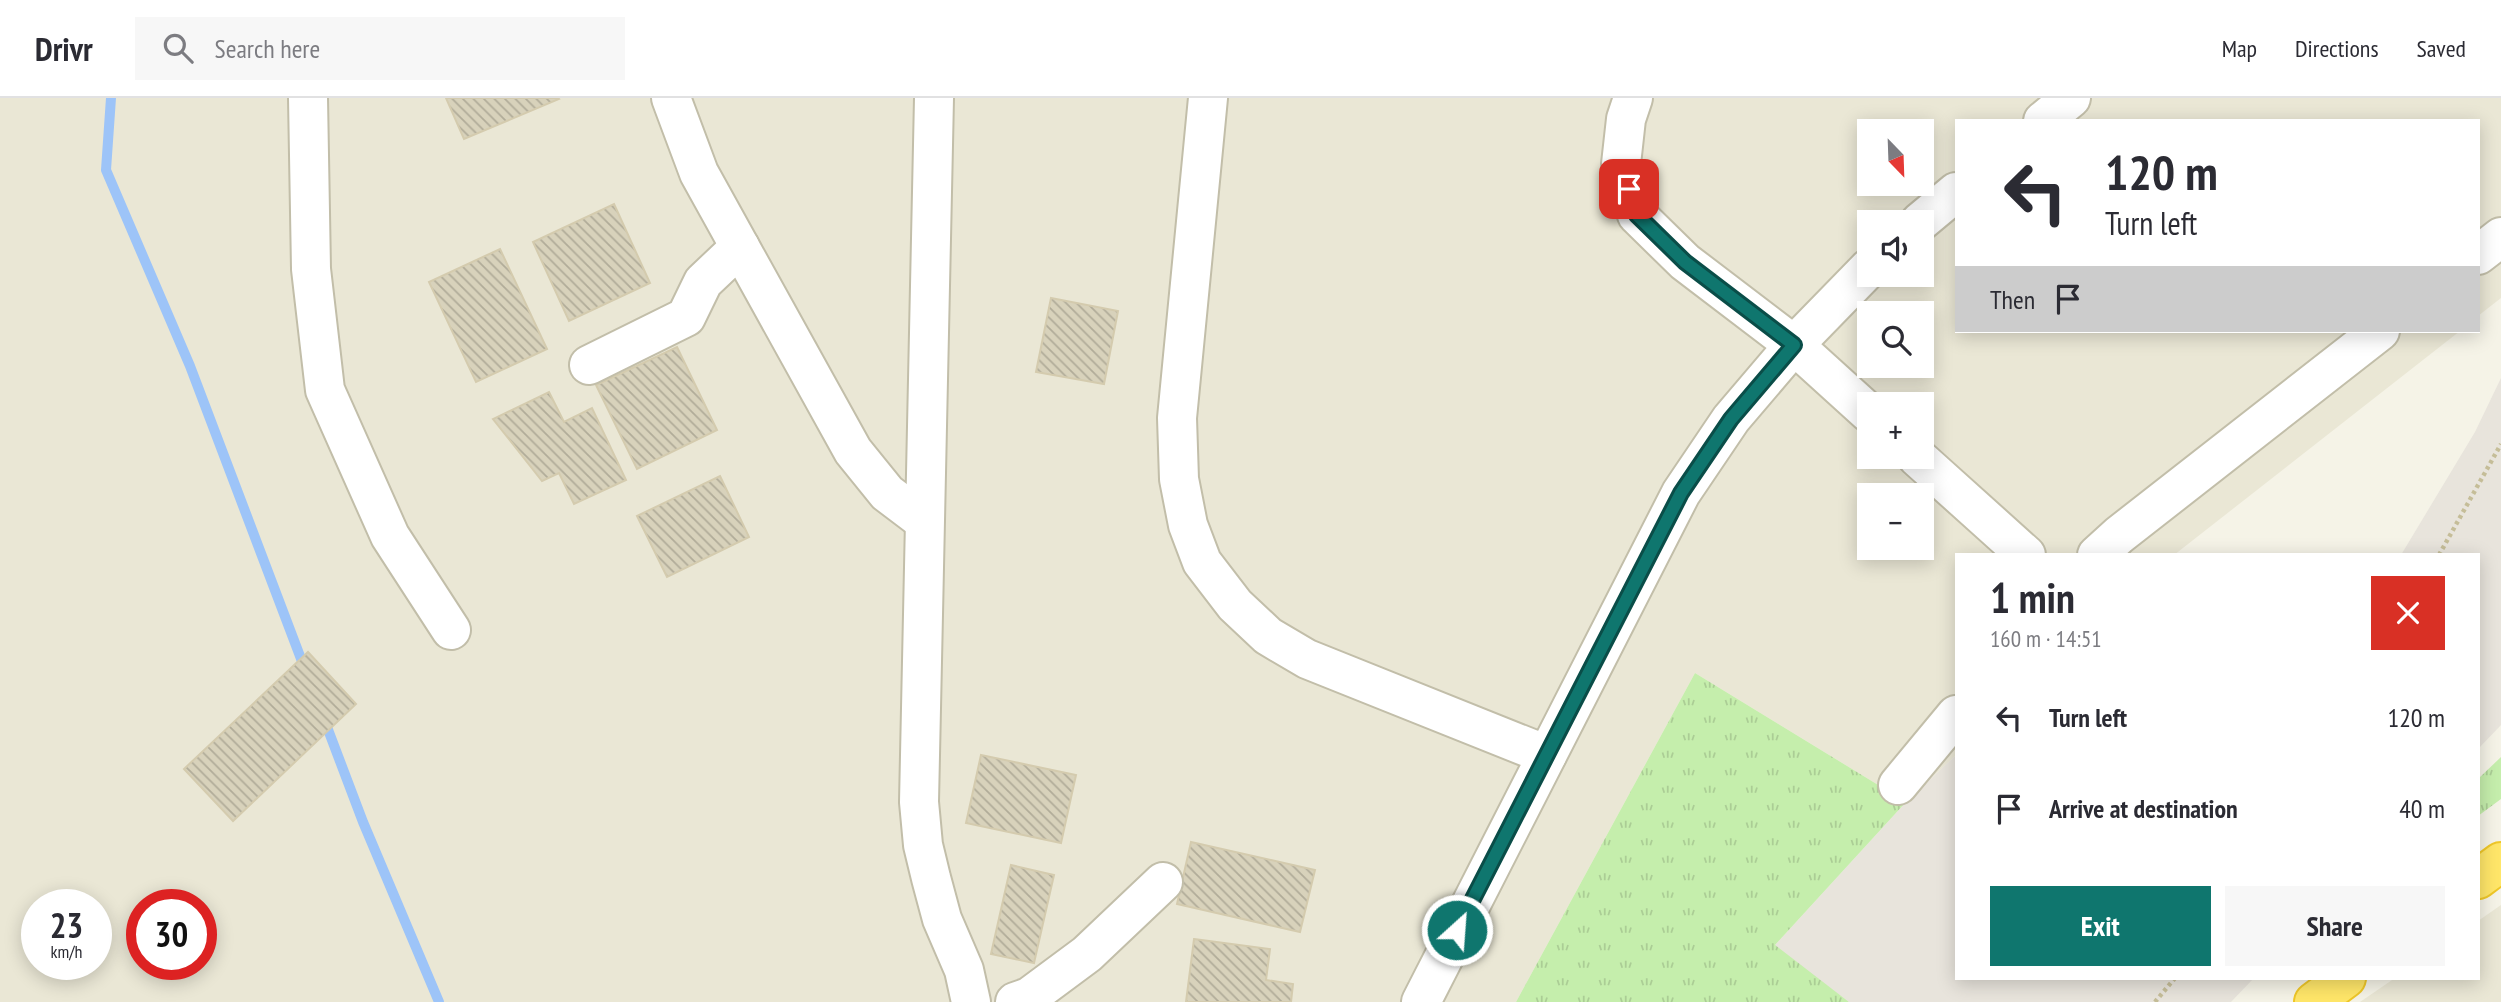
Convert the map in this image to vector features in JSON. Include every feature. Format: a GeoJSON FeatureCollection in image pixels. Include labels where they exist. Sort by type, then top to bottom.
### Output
{"type":"FeatureCollection","features":[{"type":"Feature","properties":{"kind":"highway"},"geometry":{"type":"LineString","coordinates":[[2480,878],[2501,862]]}},
{"type":"Feature","properties":{"kind":"highway"},"geometry":{"type":"LineString","coordinates":[[2314,1002],[2343,980]]}},
{"type":"Feature","properties":{"kind":"street"},"geometry":{"type":"LineString","coordinates":[[308,98],[311,269],[325,390],[390,536],[451,630]]}},
{"type":"Feature","properties":{"kind":"street"},"geometry":{"type":"LineString","coordinates":[[671,98],[699,173],[853,451],[887,494],[924,521]]}},
{"type":"Feature","properties":{"kind":"street"},"geometry":{"type":"LineString","coordinates":[[934,98],[919,723],[920,823],[931,878],[943,919],[964,970],[971,1002]]}},
{"type":"Feature","properties":{"kind":"street"},"geometry":{"type":"LineString","coordinates":[[1208,98],[1177,418],[1179,479],[1188,525],[1202,562],[1235,605],[1268,636],[1307,659],[1547,755]]}},
{"type":"Feature","properties":{"kind":"street"},"geometry":{"type":"LineString","coordinates":[[1633,98],[1626,118],[1621,164],[1637,215],[1685,262],[1794,345],[1857,402]]}},
{"type":"Feature","properties":{"kind":"street"},"geometry":{"type":"LineString","coordinates":[[2045,119],[2071,98]]}},
{"type":"Feature","properties":{"kind":"street"},"geometry":{"type":"LineString","coordinates":[[1934,210],[1955,193]]}},
{"type":"Feature","properties":{"kind":"street"},"geometry":{"type":"LineString","coordinates":[[2480,253],[2501,237]]}},
{"type":"Feature","properties":{"kind":"street"},"geometry":{"type":"LineString","coordinates":[[589,365],[686,317],[703,282],[740,247]]}},
{"type":"Feature","properties":{"kind":"street"},"geometry":{"type":"LineString","coordinates":[[1421,1002],[1681,493],[1731,419],[1794,345],[1857,280]]}},
{"type":"Feature","properties":{"kind":"street"},"geometry":{"type":"LineString","coordinates":[[2099,553],[2377,333]]}},
{"type":"Feature","properties":{"kind":"street"},"geometry":{"type":"LineString","coordinates":[[1930,469],[2024,553]]}},
{"type":"Feature","properties":{"kind":"street"},"geometry":{"type":"LineString","coordinates":[[1898,785],[1955,716]]}},
{"type":"Feature","properties":{"kind":"street"},"geometry":{"type":"LineString","coordinates":[[1015,1002],[1029,996],[1087,954],[1163,882]]}},
{"type":"Feature","properties":{"kind":"path"},"geometry":{"type":"LineString","coordinates":[[2440,553],[2501,444]]}},
{"type":"Feature","properties":{"kind":"path"},"geometry":{"type":"LineString","coordinates":[[2155,1002],[2173,980]]}},
{"type":"Feature","properties":{"kind":"shaded area"},"geometry":{"type":"Polygon","coordinates":[[[0,98],[2501,98],[2501,298],[2480,314],[2480,119],[1955,119],[1955,333],[2457,333],[2177,553],[1955,553],[1955,756],[1906,802],[1695,673],[1516,1002],[0,1002],[0,98]]]}},
{"type":"Feature","properties":{"kind":"shaded area"},"geometry":{"type":"Polygon","coordinates":[[[2501,378],[2501,725],[2480,747],[2480,553],[2402,553],[2475,432],[2501,378]]]}},
{"type":"Feature","properties":{"kind":"shaded area"},"geometry":{"type":"Polygon","coordinates":[[[1955,756],[1955,980],[2252,980],[2231,1002],[1849,1002],[1774,946],[1906,802],[1955,756]]]}},
{"type":"Feature","properties":{"kind":"shaded area"},"geometry":{"type":"Polygon","coordinates":[[[2501,905],[2501,1002],[2360,1002],[2392,980],[2480,980],[2480,920],[2501,905]]]}},
{"type":"Feature","properties":{"kind":"green space"},"geometry":{"type":"Polygon","coordinates":[[[1695,673],[1906,802],[1775,945],[1849,1002],[1516,1002],[1695,673]]]}},
{"type":"Feature","properties":{"kind":"green space"},"geometry":{"type":"Polygon","coordinates":[[[2501,757],[2501,799],[2480,815],[2480,777],[2501,757]]]}},
{"type":"Feature","properties":{"kind":"building"},"geometry":{"type":"Polygon","coordinates":[[[446,98],[558,98],[559,99],[464,139],[446,98]]]}},
{"type":"Feature","properties":{"kind":"building"},"geometry":{"type":"Polygon","coordinates":[[[614,204],[650,283],[569,321],[533,242],[614,204]]]}},
{"type":"Feature","properties":{"kind":"building"},"geometry":{"type":"Polygon","coordinates":[[[500,249],[547,349],[476,382],[429,282],[500,249]]]}},
{"type":"Feature","properties":{"kind":"building"},"geometry":{"type":"Polygon","coordinates":[[[1051,298],[1118,311],[1104,384],[1036,372],[1051,298]]]}},
{"type":"Feature","properties":{"kind":"building"},"geometry":{"type":"Polygon","coordinates":[[[677,347],[717,430],[637,469],[596,385],[677,347]]]}},
{"type":"Feature","properties":{"kind":"building"},"geometry":{"type":"Polygon","coordinates":[[[549,392],[564,422],[592,408],[626,480],[574,504],[559,473],[542,481],[493,419],[549,392]]]}},
{"type":"Feature","properties":{"kind":"building"},"geometry":{"type":"Polygon","coordinates":[[[720,476],[749,537],[667,577],[637,516],[720,476]]]}},
{"type":"Feature","properties":{"kind":"building"},"geometry":{"type":"Polygon","coordinates":[[[308,652],[356,704],[233,821],[184,769],[308,652]]]}},
{"type":"Feature","properties":{"kind":"building"},"geometry":{"type":"Polygon","coordinates":[[[981,755],[1076,775],[1061,843],[966,823],[981,755]]]}},
{"type":"Feature","properties":{"kind":"building"},"geometry":{"type":"Polygon","coordinates":[[[1191,842],[1315,870],[1300,932],[1177,904],[1191,842]]]}},
{"type":"Feature","properties":{"kind":"building"},"geometry":{"type":"Polygon","coordinates":[[[1011,865],[1054,875],[1034,963],[991,954],[1011,865]]]}},
{"type":"Feature","properties":{"kind":"building"},"geometry":{"type":"Polygon","coordinates":[[[1194,939],[1270,949],[1266,980],[1293,984],[1291,1002],[1186,1002],[1194,939]]]}},
{"type":"Feature","properties":{"kind":"waterway"},"geometry":{"type":"LineString","coordinates":[[111,98],[106,170],[190,366],[306,672]]}},
{"type":"Feature","properties":{"kind":"waterway"},"geometry":{"type":"LineString","coordinates":[[324,719],[363,822],[439,1002]]}},
{"type":"Feature","properties":{"kind":"route"},"geometry":{"type":"LineString","coordinates":[[1457,930],[1681,493],[1731,419],[1794,345],[1685,262],[1637,215],[1629,189]]}}]}
